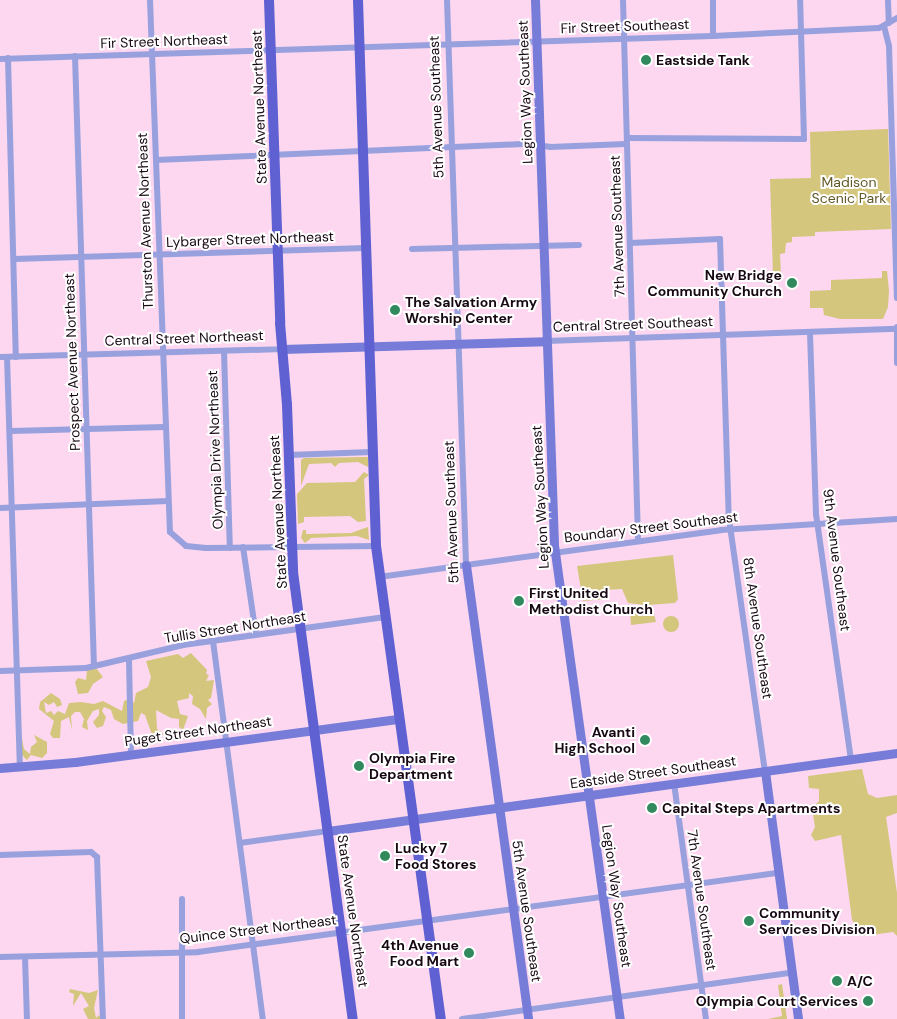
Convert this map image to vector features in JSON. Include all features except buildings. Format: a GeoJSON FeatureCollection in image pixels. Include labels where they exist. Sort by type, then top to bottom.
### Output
{"type":"FeatureCollection","features":[{"type":"Feature","properties":{"kind":"main road","name":"State Avenue Northeast"},"geometry":{"type":"LineString","coordinates":[[269,0],[277,251],[289,456],[292,546],[300,628],[353,1019]]}},
{"type":"Feature","properties":{"kind":"main road"},"geometry":{"type":"LineString","coordinates":[[358,0],[376,546],[441,1019]]}},
{"type":"Feature","properties":{"kind":"street","name":"Thurston Avenue Northeast"},"geometry":{"type":"LineString","coordinates":[[150,0],[170,532],[181,543],[206,548],[230,548]]}},
{"type":"Feature","properties":{"kind":"street","name":"5th Avenue Southeast"},"geometry":{"type":"LineString","coordinates":[[447,0],[466,565],[527,1015]]}},
{"type":"Feature","properties":{"kind":"street","name":"Legion Way Southeast"},"geometry":{"type":"LineString","coordinates":[[535,0],[555,552],[620,1019]]}},
{"type":"Feature","properties":{"kind":"street","name":"7th Avenue Southeast"},"geometry":{"type":"LineString","coordinates":[[623,0],[638,541]]}},
{"type":"Feature","properties":{"kind":"street"},"geometry":{"type":"LineString","coordinates":[[713,0],[713,36]]}},
{"type":"Feature","properties":{"kind":"street"},"geometry":{"type":"LineString","coordinates":[[156,160],[541,144],[550,147],[627,141],[804,139],[800,0]]}},
{"type":"Feature","properties":{"kind":"street"},"geometry":{"type":"LineString","coordinates":[[888,0],[889,13],[887,25],[897,298]]}},
{"type":"Feature","properties":{"kind":"street","name":"Fir Street Southeast"},"geometry":{"type":"LineString","coordinates":[[359,47],[800,32],[887,25],[897,18]]}},
{"type":"Feature","properties":{"kind":"street","name":"Fir Street Northeast"},"geometry":{"type":"LineString","coordinates":[[0,59],[359,47]]}},
{"type":"Feature","properties":{"kind":"street","name":"Prospect Avenue Northeast"},"geometry":{"type":"LineString","coordinates":[[75,56],[94,666]]}},
{"type":"Feature","properties":{"kind":"street"},"geometry":{"type":"LineString","coordinates":[[8,58],[16,357]]}},
{"type":"Feature","properties":{"kind":"street","name":"8th Avenue Southeast"},"geometry":{"type":"LineString","coordinates":[[630,243],[720,239],[730,529],[798,1019]]}},
{"type":"Feature","properties":{"kind":"street"},"geometry":{"type":"LineString","coordinates":[[412,249],[454,246],[579,245]]}},
{"type":"Feature","properties":{"kind":"street","name":"Lybarger Street Northeast"},"geometry":{"type":"LineString","coordinates":[[14,259],[366,248]]}},
{"type":"Feature","properties":{"kind":"street"},"geometry":{"type":"LineString","coordinates":[[897,328],[897,363]]}},
{"type":"Feature","properties":{"kind":"street","name":"Central Street Southeast"},"geometry":{"type":"LineString","coordinates":[[369,345],[897,328]]}},
{"type":"Feature","properties":{"kind":"street","name":"9th Avenue Southeast"},"geometry":{"type":"LineString","coordinates":[[810,332],[818,522],[852,759]]}},
{"type":"Feature","properties":{"kind":"street","name":"Central Street Northeast"},"geometry":{"type":"LineString","coordinates":[[3,357],[85,356],[369,345]]}},
{"type":"Feature","properties":{"kind":"street","name":"Olympia Drive Northeast"},"geometry":{"type":"LineString","coordinates":[[224,351],[230,548]]}},
{"type":"Feature","properties":{"kind":"street"},"geometry":{"type":"LineString","coordinates":[[3,357],[11,430],[20,767]]}},
{"type":"Feature","properties":{"kind":"street"},"geometry":{"type":"LineString","coordinates":[[11,430],[165,426]]}},
{"type":"Feature","properties":{"kind":"street"},"geometry":{"type":"LineString","coordinates":[[289,456],[372,452]]}},
{"type":"Feature","properties":{"kind":"street"},"geometry":{"type":"LineString","coordinates":[[0,508],[168,502]]}},
{"type":"Feature","properties":{"kind":"street","name":"Boundary Street Southeast"},"geometry":{"type":"LineString","coordinates":[[379,578],[730,529],[818,522],[897,519]]}},
{"type":"Feature","properties":{"kind":"street"},"geometry":{"type":"LineString","coordinates":[[230,548],[376,546]]}},
{"type":"Feature","properties":{"kind":"street"},"geometry":{"type":"LineString","coordinates":[[243,547],[256,635]]}},
{"type":"Feature","properties":{"kind":"street","name":"Tullis Street Northeast"},"geometry":{"type":"LineString","coordinates":[[0,671],[94,666],[129,660],[183,645],[385,617]]}},
{"type":"Feature","properties":{"kind":"street"},"geometry":{"type":"LineString","coordinates":[[213,641],[263,1019]]}},
{"type":"Feature","properties":{"kind":"street"},"geometry":{"type":"LineString","coordinates":[[129,660],[131,754]]}},
{"type":"Feature","properties":{"kind":"street","name":"Puget Street Northeast"},"geometry":{"type":"LineString","coordinates":[[0,768],[131,754],[399,719]]}},
{"type":"Feature","properties":{"kind":"street","name":"Eastside Street Southeast"},"geometry":{"type":"LineString","coordinates":[[328,831],[897,753]]}},
{"type":"Feature","properties":{"kind":"street","name":"7th Avenue Southeast"},"geometry":{"type":"LineString","coordinates":[[674,784],[706,1019]]}},
{"type":"Feature","properties":{"kind":"street"},"geometry":{"type":"LineString","coordinates":[[240,843],[328,831]]}},
{"type":"Feature","properties":{"kind":"street"},"geometry":{"type":"LineString","coordinates":[[0,854],[95,854],[103,1019]]}},
{"type":"Feature","properties":{"kind":"street","name":"Quince Street Northeast"},"geometry":{"type":"LineString","coordinates":[[0,957],[182,952],[427,921],[777,873]]}},
{"type":"Feature","properties":{"kind":"street"},"geometry":{"type":"LineString","coordinates":[[182,899],[182,1019]]}},
{"type":"Feature","properties":{"kind":"street"},"geometry":{"type":"LineString","coordinates":[[25,957],[27,1019]]}},
{"type":"Feature","properties":{"kind":"street"},"geometry":{"type":"LineString","coordinates":[[462,1019],[527,1015],[617,997],[792,973]]}},
{"type":"Feature","properties":{"kind":"green space","name":"Madison Scenic Park"},"geometry":{"type":"Polygon","coordinates":[[[888,129],[891,229],[815,232],[815,236],[792,237],[792,242],[786,243],[785,253],[780,254],[781,276],[773,276],[770,179],[811,178],[810,132],[888,129]]]}},
{"type":"Feature","properties":{"kind":"green space"},"geometry":{"type":"Polygon","coordinates":[[[882,271],[887,271],[889,291],[888,307],[883,319],[840,319],[824,315],[823,308],[810,308],[810,291],[831,290],[831,280],[882,278],[882,271]]]}},
{"type":"Feature","properties":{"kind":"green space"},"geometry":{"type":"Polygon","coordinates":[[[368,457],[368,467],[358,462],[339,463],[335,467],[331,463],[309,464],[301,486],[301,460],[304,458],[368,457]]]}},
{"type":"Feature","properties":{"kind":"green space"},"geometry":{"type":"Polygon","coordinates":[[[364,472],[369,475],[364,479],[366,521],[358,522],[350,516],[304,517],[304,522],[298,524],[297,494],[307,483],[355,482],[364,472]]]}},
{"type":"Feature","properties":{"kind":"green space"},"geometry":{"type":"Polygon","coordinates":[[[368,527],[369,540],[357,536],[311,538],[305,543],[301,538],[303,530],[306,530],[306,534],[351,533],[368,527]]]}},
{"type":"Feature","properties":{"kind":"green space"},"geometry":{"type":"Polygon","coordinates":[[[673,555],[678,599],[675,603],[648,605],[653,609],[656,622],[631,625],[630,611],[645,605],[628,603],[622,589],[603,590],[606,599],[583,601],[577,566],[673,555]]]}},
{"type":"Feature","properties":{"kind":"green space"},"geometry":{"type":"Polygon","coordinates":[[[668,616],[674,616],[679,621],[677,630],[668,632],[663,627],[663,621],[668,616]]]}},
{"type":"Feature","properties":{"kind":"green space"},"geometry":{"type":"Polygon","coordinates":[[[191,653],[207,670],[206,674],[209,675],[206,681],[214,680],[211,698],[208,700],[212,704],[207,708],[206,719],[200,709],[192,704],[193,696],[189,693],[189,698],[177,701],[180,714],[188,716],[183,730],[179,727],[179,719],[171,718],[156,710],[157,729],[164,734],[161,736],[152,735],[145,715],[141,713],[138,721],[123,724],[114,719],[111,710],[104,707],[102,711],[106,717],[103,726],[97,728],[93,722],[99,715],[99,709],[93,711],[87,721],[88,730],[82,727],[84,719],[80,712],[75,712],[71,716],[72,730],[69,717],[61,721],[60,738],[53,738],[50,734],[54,721],[39,709],[40,702],[51,693],[60,699],[62,705],[57,707],[54,702],[49,705],[44,702],[46,713],[51,711],[54,715],[58,711],[65,714],[69,703],[94,704],[103,701],[122,711],[124,701],[129,699],[134,703],[136,693],[148,687],[151,677],[146,661],[178,654],[183,658],[191,653]]]}},
{"type":"Feature","properties":{"kind":"green space"},"geometry":{"type":"Polygon","coordinates":[[[96,668],[103,677],[93,684],[88,693],[78,694],[75,682],[78,678],[86,680],[87,670],[96,668]]]}},
{"type":"Feature","properties":{"kind":"green space"},"geometry":{"type":"Polygon","coordinates":[[[34,735],[47,742],[47,753],[42,758],[31,755],[27,760],[21,754],[22,739],[24,749],[30,754],[31,747],[37,742],[34,735]]]}},
{"type":"Feature","properties":{"kind":"green space"},"geometry":{"type":"Polygon","coordinates":[[[862,769],[868,794],[877,798],[897,795],[897,813],[886,817],[897,893],[897,936],[893,932],[863,936],[852,920],[841,835],[815,841],[811,835],[815,827],[812,808],[819,801],[819,789],[809,788],[808,776],[862,769]]]}},
{"type":"Feature","properties":{"kind":"green space"},"geometry":{"type":"Polygon","coordinates":[[[782,984],[787,1019],[768,1019],[782,1016],[778,985],[782,984]]]}},
{"type":"Feature","properties":{"kind":"green space"},"geometry":{"type":"Polygon","coordinates":[[[70,989],[89,993],[98,990],[94,1008],[96,1018],[99,1015],[101,1019],[88,1019],[83,1009],[89,1006],[81,993],[73,1006],[74,994],[69,992],[70,989]]]}},
{"type":"Feature","properties":{"kind":"place","name":"Eastside Tank"},"geometry":{"type":"Point","coordinates":[646,60]}},
{"type":"Feature","properties":{"kind":"place","name":"New Bridge Community Church"},"geometry":{"type":"Point","coordinates":[792,283]}},
{"type":"Feature","properties":{"kind":"place","name":"The Salvation Army Worship Center"},"geometry":{"type":"Point","coordinates":[395,310]}},
{"type":"Feature","properties":{"kind":"place","name":"First United Methodist Church"},"geometry":{"type":"Point","coordinates":[519,601]}},
{"type":"Feature","properties":{"kind":"place","name":"Avanti High School"},"geometry":{"type":"Point","coordinates":[645,740]}},
{"type":"Feature","properties":{"kind":"place","name":"Olympia Fire Department"},"geometry":{"type":"Point","coordinates":[359,766]}},
{"type":"Feature","properties":{"kind":"place","name":"Capital Steps Apartments"},"geometry":{"type":"Point","coordinates":[652,808]}},
{"type":"Feature","properties":{"kind":"place","name":"Lucky 7 Food Stores"},"geometry":{"type":"Point","coordinates":[385,856]}},
{"type":"Feature","properties":{"kind":"place","name":"Community Services Division"},"geometry":{"type":"Point","coordinates":[749,921]}},
{"type":"Feature","properties":{"kind":"place","name":"4th Avenue Food Mart"},"geometry":{"type":"Point","coordinates":[469,953]}},
{"type":"Feature","properties":{"kind":"place","name":"A/C"},"geometry":{"type":"Point","coordinates":[837,981]}},
{"type":"Feature","properties":{"kind":"place","name":"Olympia Court Services"},"geometry":{"type":"Point","coordinates":[868,1001]}}]}
